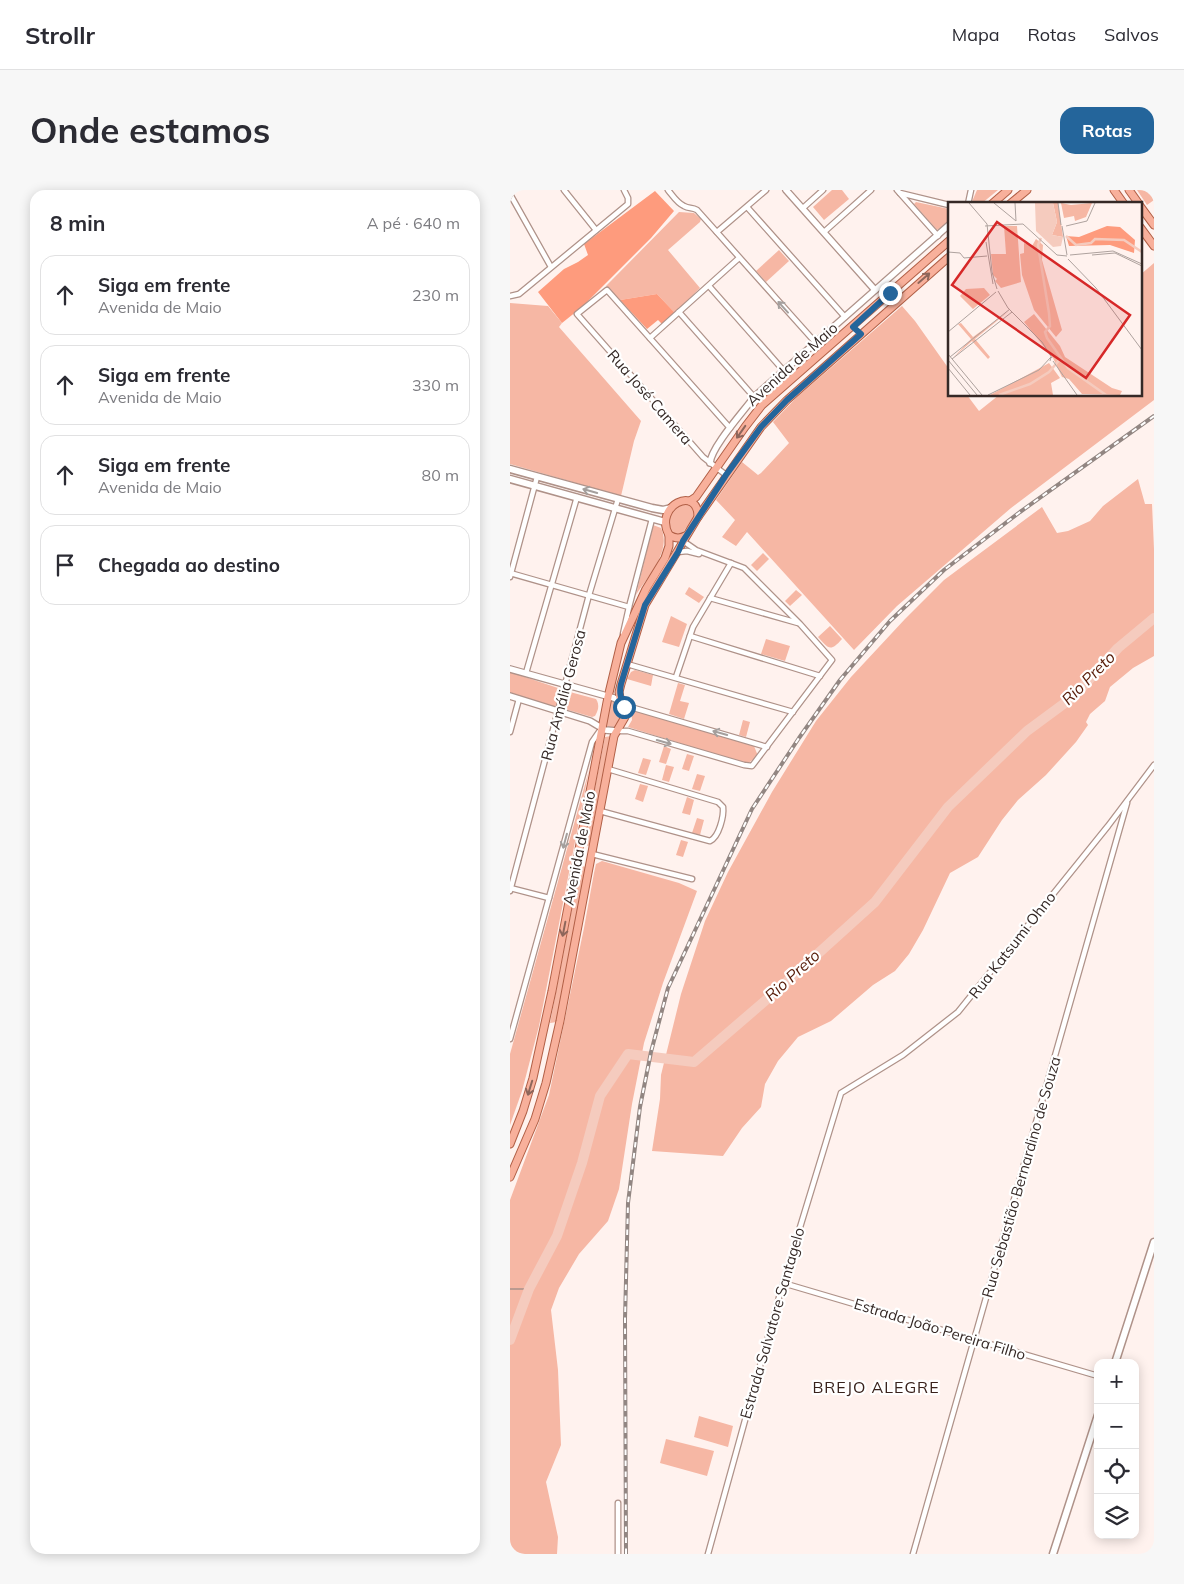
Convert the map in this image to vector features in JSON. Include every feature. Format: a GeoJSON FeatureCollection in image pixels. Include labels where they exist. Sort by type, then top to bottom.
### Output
{"type":"FeatureCollection","features":[{"type":"Feature","properties":{"kind":"main road"},"geometry":{"type":"LineString","coordinates":[[994,202],[1008,190]]}},
{"type":"Feature","properties":{"kind":"main road"},"geometry":{"type":"LineString","coordinates":[[1012,202],[1027,190]]}},
{"type":"Feature","properties":{"kind":"main road"},"geometry":{"type":"LineString","coordinates":[[1114,190],[1123,202]]}},
{"type":"Feature","properties":{"kind":"main road"},"geometry":{"type":"LineString","coordinates":[[1129,190],[1138,202]]}},
{"type":"Feature","properties":{"kind":"main road"},"geometry":{"type":"LineString","coordinates":[[1142,208],[1154,225]]}},
{"type":"Feature","properties":{"kind":"main road"},"geometry":{"type":"LineString","coordinates":[[1142,230],[1154,246]]}},
{"type":"Feature","properties":{"kind":"main road","name":"Avenida de Maio"},"geometry":{"type":"LineString","coordinates":[[690,500],[696,497],[713,466],[762,406],[948,242]]}},
{"type":"Feature","properties":{"kind":"main road","name":"Avenida de Maio"},"geometry":{"type":"LineString","coordinates":[[698,517],[761,427],[787,400],[948,257]]}},
{"type":"Feature","properties":{"kind":"main road"},"geometry":{"type":"LineString","coordinates":[[853,327],[861,334]]}},
{"type":"Feature","properties":{"kind":"main road"},"geometry":{"type":"LineString","coordinates":[[510,469],[618,500],[663,510],[671,508],[681,501],[690,500],[697,507],[698,517],[685,538],[675,538],[669,535],[665,522],[671,508]]}},
{"type":"Feature","properties":{"kind":"main road"},"geometry":{"type":"LineString","coordinates":[[510,479],[665,522]]}},
{"type":"Feature","properties":{"kind":"main road","name":"Avenida de Maio"},"geometry":{"type":"LineString","coordinates":[[510,1144],[523,1112],[533,1078],[552,991],[601,729],[622,643],[646,589],[665,558],[669,546],[669,535]]}},
{"type":"Feature","properties":{"kind":"main road","name":"Avenida de Maio"},"geometry":{"type":"LineString","coordinates":[[510,1178],[535,1118],[546,1083],[560,1021],[614,736],[625,717],[625,710],[619,692],[645,605],[685,538]]}},
{"type":"Feature","properties":{"kind":"main road"},"geometry":{"type":"LineString","coordinates":[[581,840],[585,849],[592,854]]}},
{"type":"Feature","properties":{"kind":"main road"},"geometry":{"type":"LineString","coordinates":[[576,864],[590,863]]}},
{"type":"Feature","properties":{"kind":"main road"},"geometry":{"type":"LineString","coordinates":[[1116,1359],[1154,1242]]}},
{"type":"Feature","properties":{"kind":"main road"},"geometry":{"type":"LineString","coordinates":[[1053,1554],[1094,1427]]}},
{"type":"Feature","properties":{"kind":"street"},"geometry":{"type":"LineString","coordinates":[[564,190],[596,230]]}},
{"type":"Feature","properties":{"kind":"street"},"geometry":{"type":"LineString","coordinates":[[510,296],[518,294],[628,204],[628,198],[624,190]]}},
{"type":"Feature","properties":{"kind":"street"},"geometry":{"type":"LineString","coordinates":[[668,190],[676,200],[686,207],[693,207],[697,210],[816,343]]}},
{"type":"Feature","properties":{"kind":"street"},"geometry":{"type":"LineString","coordinates":[[717,232],[766,190]]}},
{"type":"Feature","properties":{"kind":"street"},"geometry":{"type":"LineString","coordinates":[[786,190],[875,290]]}},
{"type":"Feature","properties":{"kind":"street"},"geometry":{"type":"LineString","coordinates":[[802,208],[823,190]]}},
{"type":"Feature","properties":{"kind":"street"},"geometry":{"type":"LineString","coordinates":[[824,232],[871,190]]}},
{"type":"Feature","properties":{"kind":"street"},"geometry":{"type":"LineString","coordinates":[[898,191],[948,205]]}},
{"type":"Feature","properties":{"kind":"street"},"geometry":{"type":"LineString","coordinates":[[898,191],[938,236]]}},
{"type":"Feature","properties":{"kind":"street"},"geometry":{"type":"LineString","coordinates":[[510,194],[551,267]]}},
{"type":"Feature","properties":{"kind":"street"},"geometry":{"type":"LineString","coordinates":[[747,207],[845,317]]}},
{"type":"Feature","properties":{"kind":"street"},"geometry":{"type":"LineString","coordinates":[[713,466],[710,457],[754,397],[948,227]]}},
{"type":"Feature","properties":{"kind":"street"},"geometry":{"type":"LineString","coordinates":[[730,428],[650,338],[740,258]]}},
{"type":"Feature","properties":{"kind":"street"},"geometry":{"type":"LineString","coordinates":[[709,286],[784,371]]}},
{"type":"Feature","properties":{"kind":"street","name":"Rua José Camera"},"geometry":{"type":"LineString","coordinates":[[650,338],[606,290],[577,314],[713,466],[726,475]]}},
{"type":"Feature","properties":{"kind":"street"},"geometry":{"type":"LineString","coordinates":[[679,312],[754,397]]}},
{"type":"Feature","properties":{"kind":"street"},"geometry":{"type":"LineString","coordinates":[[537,476],[510,574],[629,607]]}},
{"type":"Feature","properties":{"kind":"street"},"geometry":{"type":"LineString","coordinates":[[526,673],[577,497]]}},
{"type":"Feature","properties":{"kind":"street","name":"Rua Amália Gerosa"},"geometry":{"type":"LineString","coordinates":[[510,889],[589,595],[618,500]]}},
{"type":"Feature","properties":{"kind":"street"},"geometry":{"type":"LineString","coordinates":[[622,643],[627,614],[652,519]]}},
{"type":"Feature","properties":{"kind":"street"},"geometry":{"type":"LineString","coordinates":[[510,696],[590,721],[601,729],[628,731],[752,766],[832,660],[800,624],[744,568],[696,550],[685,538]]}},
{"type":"Feature","properties":{"kind":"street"},"geometry":{"type":"LineString","coordinates":[[678,552],[693,552],[710,556]]}},
{"type":"Feature","properties":{"kind":"street"},"geometry":{"type":"LineString","coordinates":[[676,677],[693,627],[731,563]]}},
{"type":"Feature","properties":{"kind":"street"},"geometry":{"type":"LineString","coordinates":[[710,598],[800,624]]}},
{"type":"Feature","properties":{"kind":"street"},"geometry":{"type":"LineString","coordinates":[[690,636],[820,676]]}},
{"type":"Feature","properties":{"kind":"street"},"geometry":{"type":"LineString","coordinates":[[627,664],[794,712]]}},
{"type":"Feature","properties":{"kind":"street"},"geometry":{"type":"LineString","coordinates":[[510,669],[614,698],[627,706],[767,747]]}},
{"type":"Feature","properties":{"kind":"street"},"geometry":{"type":"LineString","coordinates":[[510,732],[519,699]]}},
{"type":"Feature","properties":{"kind":"street"},"geometry":{"type":"LineString","coordinates":[[510,1039],[592,742],[601,729]]}},
{"type":"Feature","properties":{"kind":"street"},"geometry":{"type":"LineString","coordinates":[[754,743],[759,750],[760,756]]}},
{"type":"Feature","properties":{"kind":"street","name":"Rua Katsumi Ohno"},"geometry":{"type":"LineString","coordinates":[[841,1094],[903,1055],[958,1012],[1108,826],[1154,765]]}},
{"type":"Feature","properties":{"kind":"street"},"geometry":{"type":"LineString","coordinates":[[600,811],[710,841],[715,838],[723,814],[723,807],[718,802],[608,770]]}},
{"type":"Feature","properties":{"kind":"street","name":"Rua Sebastião Bernardino de Souza"},"geometry":{"type":"LineString","coordinates":[[913,1554],[1127,800]]}},
{"type":"Feature","properties":{"kind":"street"},"geometry":{"type":"LineString","coordinates":[[592,854],[692,879]]}},
{"type":"Feature","properties":{"kind":"street"},"geometry":{"type":"LineString","coordinates":[[510,889],[549,898]]}},
{"type":"Feature","properties":{"kind":"street","name":"Estrada Salvatore Santagelo"},"geometry":{"type":"LineString","coordinates":[[708,1554],[783,1283],[841,1094]]}},
{"type":"Feature","properties":{"kind":"street","name":"Estrada João Pereira Filho"},"geometry":{"type":"LineString","coordinates":[[783,1283],[1094,1375]]}},
{"type":"Feature","properties":{"kind":"street"},"geometry":{"type":"LineString","coordinates":[[618,1503],[618,1554]]}},
{"type":"Feature","properties":{"kind":"shaded area"},"geometry":{"type":"Polygon","coordinates":[[[832,190],[842,190],[849,199],[824,220],[813,207],[832,190]]]}},
{"type":"Feature","properties":{"kind":"shaded area"},"geometry":{"type":"Polygon","coordinates":[[[977,190],[998,190],[983,202],[972,202],[977,190]]]}},
{"type":"Feature","properties":{"kind":"shaded area"},"geometry":{"type":"Polygon","coordinates":[[[1137,190],[1154,190],[1154,200],[1147,205],[1137,190]]]}},
{"type":"Feature","properties":{"kind":"shaded area"},"geometry":{"type":"Polygon","coordinates":[[[655,191],[674,211],[651,238],[582,307],[562,323],[538,292],[564,269],[588,255],[584,244],[655,191]]]}},
{"type":"Feature","properties":{"kind":"shaded area"},"geometry":{"type":"Polygon","coordinates":[[[916,202],[948,209],[948,223],[937,230],[914,204],[916,202]]]}},
{"type":"Feature","properties":{"kind":"shaded area"},"geometry":{"type":"Polygon","coordinates":[[[679,212],[694,213],[701,219],[700,222],[668,250],[700,288],[675,313],[657,294],[620,300],[606,286],[679,212]]]}},
{"type":"Feature","properties":{"kind":"shaded area"},"geometry":{"type":"Polygon","coordinates":[[[779,250],[789,261],[766,282],[756,271],[779,250]]]}},
{"type":"Feature","properties":{"kind":"shaded area"},"geometry":{"type":"Polygon","coordinates":[[[1154,263],[1154,400],[1011,508],[897,606],[854,650],[747,532],[736,546],[722,537],[735,520],[716,500],[742,462],[758,475],[789,443],[773,422],[796,398],[902,306],[948,368],[948,396],[968,396],[979,411],[998,396],[1142,396],[1142,273],[1154,263]]]}},
{"type":"Feature","properties":{"kind":"shaded area"},"geometry":{"type":"Polygon","coordinates":[[[657,294],[675,313],[662,324],[658,320],[647,329],[620,300],[657,294]]]}},
{"type":"Feature","properties":{"kind":"shaded area"},"geometry":{"type":"Polygon","coordinates":[[[510,303],[548,306],[562,323],[559,327],[641,421],[634,441],[621,496],[510,464],[510,303]]]}},
{"type":"Feature","properties":{"kind":"shaded area"},"geometry":{"type":"Polygon","coordinates":[[[1138,479],[1145,504],[1152,504],[1154,656],[1133,668],[1110,687],[1105,701],[1090,714],[1086,722],[1088,725],[1076,742],[1046,775],[1018,800],[1002,820],[978,857],[950,873],[923,930],[909,954],[895,971],[873,985],[831,1021],[798,1037],[778,1061],[765,1084],[761,1107],[742,1128],[723,1156],[652,1151],[660,1099],[661,1075],[681,994],[705,921],[728,872],[772,792],[816,721],[851,677],[944,580],[1042,507],[1057,533],[1068,531],[1090,521],[1103,506],[1138,479]]]}},
{"type":"Feature","properties":{"kind":"shaded area"},"geometry":{"type":"Polygon","coordinates":[[[686,503],[691,503],[696,513],[691,525],[680,536],[671,533],[669,522],[671,514],[676,508],[686,503]]]}},
{"type":"Feature","properties":{"kind":"shaded area"},"geometry":{"type":"Polygon","coordinates":[[[653,525],[661,528],[664,537],[663,546],[657,563],[636,595],[653,525]]]}},
{"type":"Feature","properties":{"kind":"shaded area"},"geometry":{"type":"Polygon","coordinates":[[[763,553],[769,559],[757,571],[751,565],[763,553]]]}},
{"type":"Feature","properties":{"kind":"shaded area"},"geometry":{"type":"Polygon","coordinates":[[[689,587],[704,597],[699,603],[685,594],[689,587]]]}},
{"type":"Feature","properties":{"kind":"shaded area"},"geometry":{"type":"Polygon","coordinates":[[[796,590],[802,595],[790,606],[785,601],[796,590]]]}},
{"type":"Feature","properties":{"kind":"shaded area"},"geometry":{"type":"Polygon","coordinates":[[[671,616],[687,624],[679,647],[662,642],[671,616]]]}},
{"type":"Feature","properties":{"kind":"shaded area"},"geometry":{"type":"Polygon","coordinates":[[[830,626],[842,639],[832,647],[827,646],[818,637],[830,626]]]}},
{"type":"Feature","properties":{"kind":"shaded area"},"geometry":{"type":"Polygon","coordinates":[[[766,639],[790,646],[785,661],[761,654],[766,639]]]}},
{"type":"Feature","properties":{"kind":"shaded area"},"geometry":{"type":"Polygon","coordinates":[[[635,670],[653,675],[651,686],[627,679],[631,672],[635,670]]]}},
{"type":"Feature","properties":{"kind":"shaded area"},"geometry":{"type":"Polygon","coordinates":[[[510,672],[558,688],[561,692],[559,703],[556,707],[510,694],[510,672]]]}},
{"type":"Feature","properties":{"kind":"shaded area"},"geometry":{"type":"Polygon","coordinates":[[[678,683],[685,685],[680,701],[689,703],[684,719],[669,714],[678,683]]]}},
{"type":"Feature","properties":{"kind":"shaded area"},"geometry":{"type":"Polygon","coordinates":[[[570,692],[596,699],[598,708],[595,716],[592,717],[565,709],[563,705],[564,699],[570,692]]]}},
{"type":"Feature","properties":{"kind":"shaded area"},"geometry":{"type":"Polygon","coordinates":[[[609,700],[618,703],[623,714],[616,727],[604,728],[609,700]]]}},
{"type":"Feature","properties":{"kind":"shaded area"},"geometry":{"type":"Polygon","coordinates":[[[631,709],[754,746],[758,756],[747,764],[628,727],[632,720],[631,709]]]}},
{"type":"Feature","properties":{"kind":"shaded area"},"geometry":{"type":"Polygon","coordinates":[[[743,720],[750,722],[746,737],[739,735],[743,720]]]}},
{"type":"Feature","properties":{"kind":"shaded area"},"geometry":{"type":"Polygon","coordinates":[[[611,736],[591,844],[588,846],[584,843],[605,737],[611,736]]]}},
{"type":"Feature","properties":{"kind":"shaded area"},"geometry":{"type":"Polygon","coordinates":[[[664,746],[671,749],[666,764],[659,762],[664,746]]]}},
{"type":"Feature","properties":{"kind":"shaded area"},"geometry":{"type":"Polygon","coordinates":[[[687,754],[694,756],[689,771],[682,769],[687,754]]]}},
{"type":"Feature","properties":{"kind":"shaded area"},"geometry":{"type":"Polygon","coordinates":[[[643,758],[651,760],[646,775],[638,773],[643,758]]]}},
{"type":"Feature","properties":{"kind":"shaded area"},"geometry":{"type":"Polygon","coordinates":[[[666,765],[674,767],[669,782],[662,780],[666,765]]]}},
{"type":"Feature","properties":{"kind":"shaded area"},"geometry":{"type":"Polygon","coordinates":[[[589,770],[539,1026],[522,1091],[510,1125],[510,1054],[589,770]]]}},
{"type":"Feature","properties":{"kind":"shaded area"},"geometry":{"type":"Polygon","coordinates":[[[697,774],[705,776],[700,791],[692,789],[697,774]]]}},
{"type":"Feature","properties":{"kind":"shaded area"},"geometry":{"type":"Polygon","coordinates":[[[640,784],[648,786],[643,802],[635,799],[640,784]]]}},
{"type":"Feature","properties":{"kind":"shaded area"},"geometry":{"type":"Polygon","coordinates":[[[687,797],[694,800],[690,815],[682,813],[687,797]]]}},
{"type":"Feature","properties":{"kind":"shaded area"},"geometry":{"type":"Polygon","coordinates":[[[697,818],[704,820],[700,835],[692,833],[697,818]]]}},
{"type":"Feature","properties":{"kind":"shaded area"},"geometry":{"type":"Polygon","coordinates":[[[681,840],[688,842],[683,857],[676,855],[681,840]]]}},
{"type":"Feature","properties":{"kind":"shaded area"},"geometry":{"type":"Polygon","coordinates":[[[602,861],[679,883],[697,891],[663,983],[644,1043],[632,1104],[619,1189],[608,1221],[579,1254],[559,1288],[551,1310],[558,1370],[561,1445],[546,1482],[558,1537],[557,1554],[510,1554],[510,1200],[549,1095],[596,864],[602,861]]]}},
{"type":"Feature","properties":{"kind":"shaded area"},"geometry":{"type":"Polygon","coordinates":[[[580,867],[586,867],[557,1022],[550,1023],[580,867]]]}},
{"type":"Feature","properties":{"kind":"shaded area"},"geometry":{"type":"Polygon","coordinates":[[[699,1416],[733,1426],[728,1447],[694,1437],[699,1416]]]}},
{"type":"Feature","properties":{"kind":"shaded area"},"geometry":{"type":"Polygon","coordinates":[[[666,1439],[714,1451],[707,1476],[660,1463],[666,1439]]]}},
{"type":"Feature","properties":{"kind":"waterway","name":"Rio Preto"},"geometry":{"type":"LineString","coordinates":[[510,1340],[529,1289],[557,1236],[582,1163],[600,1096],[628,1054],[694,1062],[780,988],[875,902],[948,807],[1027,731],[1073,697],[1118,648],[1154,618]]}},
{"type":"Feature","properties":{"kind":"waterway"},"geometry":{"type":"LineString","coordinates":[[510,1289],[529,1289]]}},
{"type":"Feature","properties":{"kind":"railway"},"geometry":{"type":"LineString","coordinates":[[626,1554],[625,1319],[628,1203],[640,1107],[651,1052],[668,988],[752,809],[840,680],[890,621],[944,570],[1020,512],[1154,416]]}},
{"type":"Feature","properties":{"kind":"district","name":"BREJO ALEGRE"},"geometry":{"type":"Point","coordinates":[876,1387]}},
{"type":"Feature","properties":{"kind":"route"},"geometry":{"type":"LineString","coordinates":[[624,707],[619,692],[645,605],[698,517],[761,427],[787,400],[861,334],[853,327],[890,293]]}}]}
